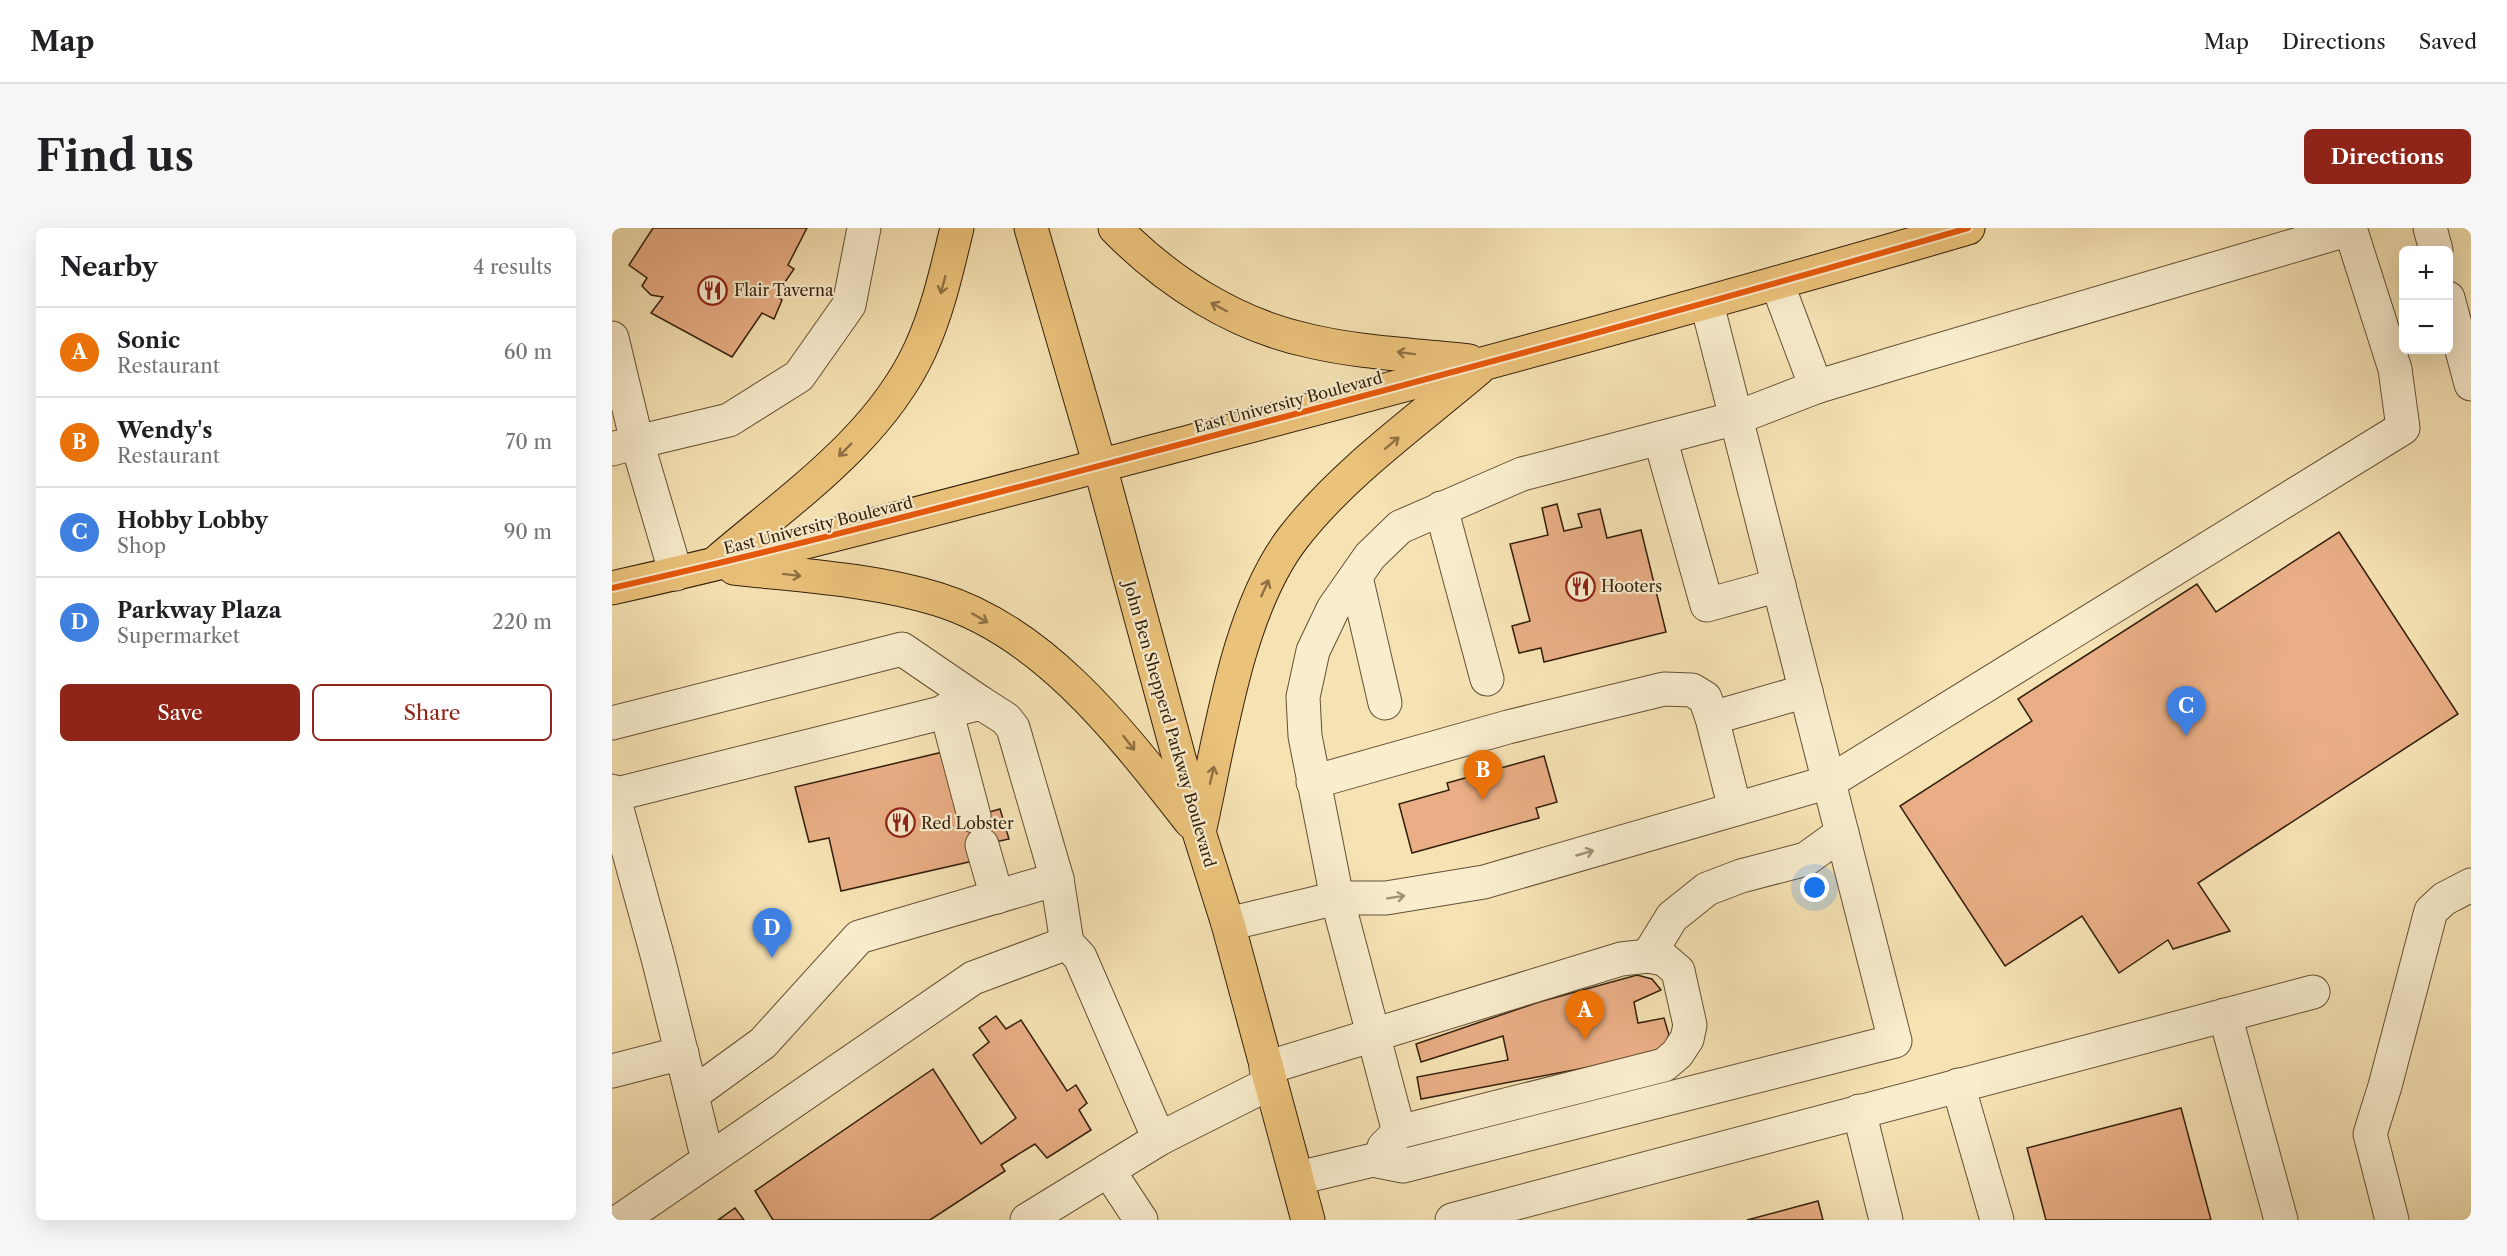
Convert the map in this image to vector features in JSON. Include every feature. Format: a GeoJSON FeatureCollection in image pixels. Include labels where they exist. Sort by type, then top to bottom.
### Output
{"type":"FeatureCollection","features":[{"type":"Feature","properties":{"kind":"main road"},"geometry":{"type":"LineString","coordinates":[[713,566],[838,458],[866,429],[903,382],[930,324],[957,228]]}},
{"type":"Feature","properties":{"kind":"main road","name":"John Ben Shepperd Parkway Boulevard"},"geometry":{"type":"LineString","coordinates":[[1031,228],[1100,466],[1199,832],[1228,924],[1308,1220]]}},
{"type":"Feature","properties":{"kind":"main road"},"geometry":{"type":"LineString","coordinates":[[1115,228],[1173,280],[1216,306],[1266,329],[1310,342],[1485,363]]}},
{"type":"Feature","properties":{"kind":"main road","name":"East University Boulevard"},"geometry":{"type":"LineString","coordinates":[[612,588],[713,566],[1100,466],[1707,304],[1968,228]]}},
{"type":"Feature","properties":{"kind":"main road"},"geometry":{"type":"LineString","coordinates":[[1199,832],[1238,664],[1248,631],[1271,574],[1292,540],[1347,481],[1485,363]]}},
{"type":"Feature","properties":{"kind":"main road"},"geometry":{"type":"LineString","coordinates":[[713,566],[880,585],[940,600],[974,614],[1041,658],[1114,725],[1199,832]]}},
{"type":"Feature","properties":{"kind":"lane"},"geometry":{"type":"LineString","coordinates":[[625,446],[729,420],[799,376],[849,305],[864,228]]}},
{"type":"Feature","properties":{"kind":"lane"},"geometry":{"type":"LineString","coordinates":[[1228,924],[1337,898],[1386,898],[1485,882],[1829,782],[2403,428],[2395,369],[2350,228],[1816,387],[1736,418],[1522,474],[1400,527],[1370,556],[1333,609],[1312,651],[1303,697],[1305,736],[1337,898],[1399,1132]]}},
{"type":"Feature","properties":{"kind":"lane"},"geometry":{"type":"LineString","coordinates":[[2430,228],[2435,246]]}},
{"type":"Feature","properties":{"kind":"lane"},"geometry":{"type":"LineString","coordinates":[[1778,284],[1816,387]]}},
{"type":"Feature","properties":{"kind":"lane"},"geometry":{"type":"LineString","coordinates":[[2449,300],[2471,384]]}},
{"type":"Feature","properties":{"kind":"lane"},"geometry":{"type":"LineString","coordinates":[[1298,1178],[1373,1160],[1403,1166],[1895,1041],[1707,304]]}},
{"type":"Feature","properties":{"kind":"lane"},"geometry":{"type":"LineString","coordinates":[[612,338],[625,446],[676,574]]}},
{"type":"Feature","properties":{"kind":"lane"},"geometry":{"type":"LineString","coordinates":[[1660,438],[1707,605],[1779,585]]}},
{"type":"Feature","properties":{"kind":"lane"},"geometry":{"type":"LineString","coordinates":[[1441,508],[1487,679]]}},
{"type":"Feature","properties":{"kind":"lane"},"geometry":{"type":"LineString","coordinates":[[1356,577],[1385,703]]}},
{"type":"Feature","properties":{"kind":"lane"},"geometry":{"type":"LineString","coordinates":[[612,723],[902,649],[1006,719],[1013,728],[1057,879],[1067,943],[1080,957],[1159,1139]]}},
{"type":"Feature","properties":{"kind":"lane"},"geometry":{"type":"LineString","coordinates":[[1313,782],[1508,727],[1664,689],[1692,690],[1705,698],[1735,809]]}},
{"type":"Feature","properties":{"kind":"lane"},"geometry":{"type":"LineString","coordinates":[[1712,718],[1806,691]]}},
{"type":"Feature","properties":{"kind":"lane"},"geometry":{"type":"LineString","coordinates":[[708,1160],[693,1094],[612,793],[981,703]]}},
{"type":"Feature","properties":{"kind":"lane"},"geometry":{"type":"LineString","coordinates":[[946,710],[997,897]]}},
{"type":"Feature","properties":{"kind":"lane"},"geometry":{"type":"LineString","coordinates":[[1648,956],[1672,917],[1707,889],[1741,876],[1806,860],[1842,833]]}},
{"type":"Feature","properties":{"kind":"lane"},"geometry":{"type":"LineString","coordinates":[[693,1094],[763,1043],[859,937],[1057,879]]}},
{"type":"Feature","properties":{"kind":"lane"},"geometry":{"type":"LineString","coordinates":[[2392,1220],[2370,1134],[2385,1086],[2431,911],[2444,899],[2471,885]]}},
{"type":"Feature","properties":{"kind":"lane"},"geometry":{"type":"LineString","coordinates":[[621,1220],[973,978],[1067,943]]}},
{"type":"Feature","properties":{"kind":"lane"},"geometry":{"type":"LineString","coordinates":[[1027,1220],[1268,1075],[1373,1035],[1622,959],[1648,956],[1664,959],[1678,971],[1690,1025],[1688,1039],[1677,1054],[1664,1065],[1399,1132],[1373,1160]]}},
{"type":"Feature","properties":{"kind":"lane"},"geometry":{"type":"LineString","coordinates":[[1452,1220],[2313,992]]}},
{"type":"Feature","properties":{"kind":"lane"},"geometry":{"type":"LineString","coordinates":[[2225,1015],[2281,1220]]}},
{"type":"Feature","properties":{"kind":"lane"},"geometry":{"type":"LineString","coordinates":[[612,1071],[682,1053]]}},
{"type":"Feature","properties":{"kind":"lane"},"geometry":{"type":"LineString","coordinates":[[1958,1085],[1997,1220]]}},
{"type":"Feature","properties":{"kind":"lane"},"geometry":{"type":"LineString","coordinates":[[1859,1111],[1886,1220]]}},
{"type":"Feature","properties":{"kind":"lane"},"geometry":{"type":"LineString","coordinates":[[1108,1170],[1141,1220]]}},
{"type":"Feature","properties":{"kind":"building","name":"Flair Taverna"},"geometry":{"type":"Polygon","coordinates":[[[653,228],[807,228],[788,265],[794,269],[776,295],[782,300],[774,319],[762,313],[732,357],[651,313],[663,297],[651,295],[642,286],[647,278],[629,265],[653,228]]]}},
{"type":"Feature","properties":{"kind":"building"},"geometry":{"type":"Polygon","coordinates":[[[1557,504],[1564,531],[1582,527],[1578,514],[1600,509],[1607,538],[1641,530],[1666,632],[1544,662],[1541,648],[1519,653],[1512,626],[1530,621],[1510,544],[1548,535],[1542,508],[1557,504]]]}},
{"type":"Feature","properties":{"kind":"building"},"geometry":{"type":"Polygon","coordinates":[[[2339,532],[2458,714],[2198,883],[2230,931],[2173,949],[2168,940],[2119,973],[2082,916],[2005,966],[1900,806],[2032,721],[2018,699],[2197,584],[2216,612],[2339,532]]]}},
{"type":"Feature","properties":{"kind":"building"},"geometry":{"type":"Polygon","coordinates":[[[943,752],[961,820],[1000,809],[1009,839],[982,845],[973,861],[841,891],[829,838],[809,842],[795,787],[943,752]]]}},
{"type":"Feature","properties":{"kind":"building"},"geometry":{"type":"Polygon","coordinates":[[[1544,756],[1557,802],[1536,808],[1539,818],[1412,853],[1399,804],[1449,790],[1447,783],[1544,756]]]}},
{"type":"Feature","properties":{"kind":"building"},"geometry":{"type":"Polygon","coordinates":[[[1637,975],[1652,979],[1661,990],[1634,1002],[1638,1023],[1664,1018],[1669,1035],[1664,1045],[1647,1056],[1421,1099],[1417,1077],[1508,1060],[1503,1036],[1421,1062],[1416,1044],[1539,1002],[1637,975]]]}},
{"type":"Feature","properties":{"kind":"building"},"geometry":{"type":"Polygon","coordinates":[[[996,1016],[1006,1029],[1021,1020],[1067,1091],[1076,1085],[1087,1103],[1079,1110],[1091,1130],[1047,1158],[1035,1144],[1001,1165],[1005,1171],[930,1220],[773,1220],[755,1191],[933,1069],[981,1144],[1016,1118],[973,1055],[989,1042],[979,1028],[996,1016]]]}},
{"type":"Feature","properties":{"kind":"building"},"geometry":{"type":"Polygon","coordinates":[[[2181,1108],[2211,1220],[2046,1220],[2027,1148],[2181,1108]]]}},
{"type":"Feature","properties":{"kind":"building"},"geometry":{"type":"Polygon","coordinates":[[[1818,1201],[1823,1220],[1747,1220],[1818,1201]]]}},
{"type":"Feature","properties":{"kind":"building"},"geometry":{"type":"Polygon","coordinates":[[[735,1208],[744,1220],[718,1220],[735,1208]]]}},
{"type":"Feature","properties":{"kind":"cycle path"},"geometry":{"type":"LineString","coordinates":[[612,588],[758,554],[1290,415],[1678,310],[1968,228]]}},
{"type":"Feature","properties":{"kind":"place","name":"Flair Taverna"},"geometry":{"type":"Point","coordinates":[713,290]}},
{"type":"Feature","properties":{"kind":"place","name":"Hooters"},"geometry":{"type":"Point","coordinates":[1580,586]}},
{"type":"Feature","properties":{"kind":"place","name":"Hobby Lobby"},"geometry":{"type":"Point","coordinates":[2186,736]}},
{"type":"Feature","properties":{"kind":"place","name":"Wendy's"},"geometry":{"type":"Point","coordinates":[1483,800]}},
{"type":"Feature","properties":{"kind":"place","name":"Red Lobster"},"geometry":{"type":"Point","coordinates":[900,823]}},
{"type":"Feature","properties":{"kind":"place","name":"Parkway Plaza"},"geometry":{"type":"Point","coordinates":[772,958]}},
{"type":"Feature","properties":{"kind":"place","name":"Sonic"},"geometry":{"type":"Point","coordinates":[1585,1040]}}]}
